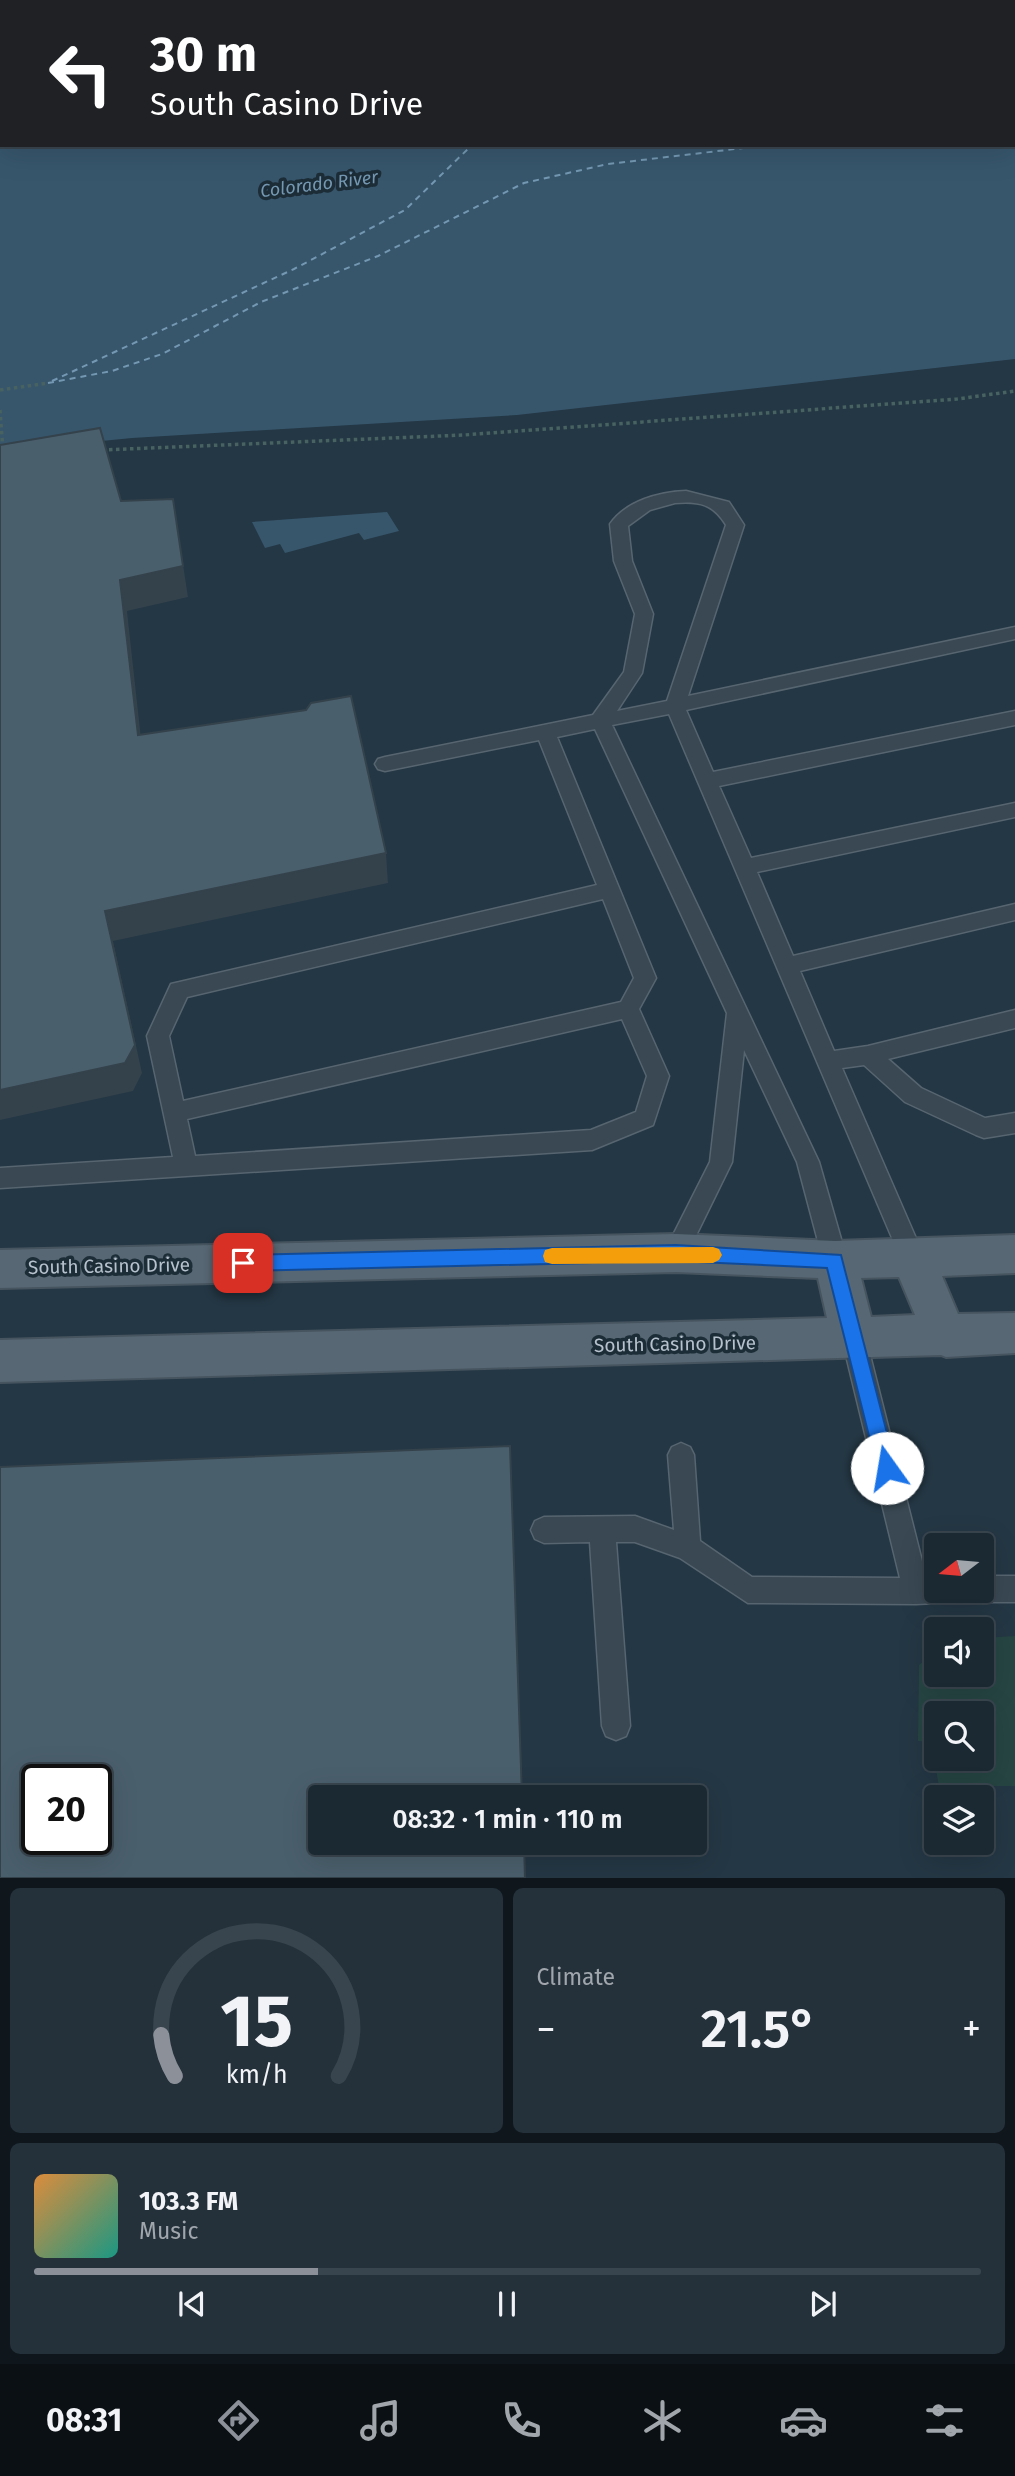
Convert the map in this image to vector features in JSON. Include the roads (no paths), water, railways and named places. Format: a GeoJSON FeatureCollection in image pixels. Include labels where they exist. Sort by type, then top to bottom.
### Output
{"type":"FeatureCollection","features":[{"type":"Feature","properties":{"kind":"main road","name":"South Casino Drive"},"geometry":{"type":"LineString","coordinates":[[0,1269],[676,1253],[835,1260],[1015,1254]]}},
{"type":"Feature","properties":{"kind":"main road"},"geometry":{"type":"LineString","coordinates":[[913,1259],[946,1337]]}},
{"type":"Feature","properties":{"kind":"main road"},"geometry":{"type":"LineString","coordinates":[[835,1260],[854,1339]]}},
{"type":"Feature","properties":{"kind":"main road","name":"South Casino Drive"},"geometry":{"type":"LineString","coordinates":[[0,1361],[1015,1333]]}},
{"type":"Feature","properties":{"kind":"lane"},"geometry":{"type":"LineString","coordinates":[[600,720],[633,673],[644,614],[623,561],[619,524],[633,510],[666,499],[695,497],[723,506],[735,525],[675,706],[913,1259]]}},
{"type":"Feature","properties":{"kind":"lane"},"geometry":{"type":"LineString","coordinates":[[385,764],[1015,634]]}},
{"type":"Feature","properties":{"kind":"lane"},"geometry":{"type":"LineString","coordinates":[[707,781],[1015,718]]}},
{"type":"Feature","properties":{"kind":"lane"},"geometry":{"type":"LineString","coordinates":[[600,720],[808,1162],[835,1260]]}},
{"type":"Feature","properties":{"kind":"lane"},"geometry":{"type":"LineString","coordinates":[[174,1113],[628,1009],[645,978],[545,732]]}},
{"type":"Feature","properties":{"kind":"lane"},"geometry":{"type":"LineString","coordinates":[[744,867],[1015,810]]}},
{"type":"Feature","properties":{"kind":"lane"},"geometry":{"type":"LineString","coordinates":[[186,1166],[158,1036],[179,990],[609,890]]}},
{"type":"Feature","properties":{"kind":"lane"},"geometry":{"type":"LineString","coordinates":[[787,965],[1015,912]]}},
{"type":"Feature","properties":{"kind":"lane"},"geometry":{"type":"LineString","coordinates":[[0,1178],[592,1140],[645,1118],[658,1076],[628,1009]]}},
{"type":"Feature","properties":{"kind":"lane"},"geometry":{"type":"LineString","coordinates":[[676,1253],[721,1162],[737,1015]]}},
{"type":"Feature","properties":{"kind":"lane"},"geometry":{"type":"LineString","coordinates":[[828,1061],[868,1055],[1015,1019]]}},
{"type":"Feature","properties":{"kind":"lane"},"geometry":{"type":"LineString","coordinates":[[868,1055],[913,1095],[984,1128],[1015,1122]]}},
{"type":"Feature","properties":{"kind":"lane"},"geometry":{"type":"LineString","coordinates":[[854,1339],[924,1584]]}},
{"type":"Feature","properties":{"kind":"lane"},"geometry":{"type":"LineString","coordinates":[[681,1455],[688,1548]]}},
{"type":"Feature","properties":{"kind":"lane"},"geometry":{"type":"LineString","coordinates":[[602,1529],[616,1726]]}},
{"type":"Feature","properties":{"kind":"lane"},"geometry":{"type":"LineString","coordinates":[[544,1530],[635,1529],[688,1548],[748,1590],[924,1591]]}},
{"type":"Feature","properties":{"kind":"lane"},"geometry":{"type":"LineString","coordinates":[[994,1589],[1015,1588]]}},
{"type":"Feature","properties":{"kind":"water","name":"Colorado River"},"geometry":{"type":"Polygon","coordinates":[[[0,147],[1015,147],[1015,359],[517,415],[132,438],[0,451],[0,147]]]}},
{"type":"Feature","properties":{"kind":"water"},"geometry":{"type":"Polygon","coordinates":[[[387,512],[399,531],[364,540],[359,533],[285,553],[280,544],[265,548],[252,522],[387,512]]]}}]}
